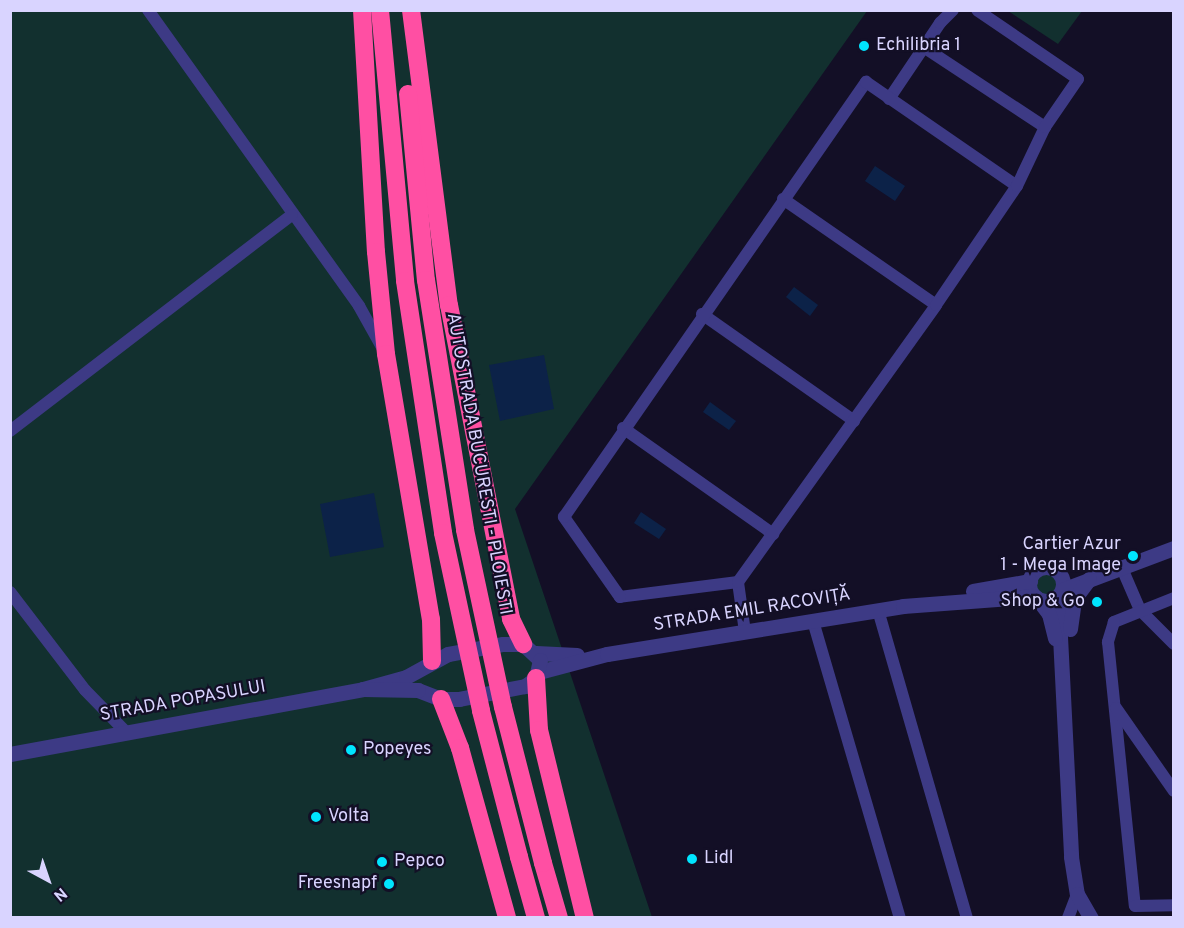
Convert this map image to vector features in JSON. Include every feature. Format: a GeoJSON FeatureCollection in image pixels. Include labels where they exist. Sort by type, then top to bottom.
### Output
{"type":"FeatureCollection","features":[{"type":"Feature","properties":{"kind":"highway"},"geometry":{"type":"LineString","coordinates":[[362,10],[376,252],[386,354],[431,619],[430,663]]}},
{"type":"Feature","properties":{"kind":"highway"},"geometry":{"type":"LineString","coordinates":[[380,10],[405,281],[443,533],[481,711],[536,918]]}},
{"type":"Feature","properties":{"kind":"highway","name":"AUTOSTRADA BUCURESTI - PLOIESTI"},"geometry":{"type":"LineString","coordinates":[[401,10],[426,280],[465,530],[503,707],[559,918]]}},
{"type":"Feature","properties":{"kind":"highway"},"geometry":{"type":"LineString","coordinates":[[411,10],[449,304],[511,619],[529,649]]}},
{"type":"Feature","properties":{"kind":"highway"},"geometry":{"type":"LineString","coordinates":[[538,675],[539,730],[585,918]]}},
{"type":"Feature","properties":{"kind":"highway"},"geometry":{"type":"LineString","coordinates":[[436,696],[460,748],[507,918]]}},
{"type":"Feature","properties":{"kind":"street"},"geometry":{"type":"LineString","coordinates":[[148,10],[358,306],[386,354]]}},
{"type":"Feature","properties":{"kind":"street"},"geometry":{"type":"LineString","coordinates":[[889,99],[953,10]]}},
{"type":"Feature","properties":{"kind":"street","name":"STRADA EMIL RACOVIȚĂ"},"geometry":{"type":"LineString","coordinates":[[977,10],[1078,79],[1045,127],[1017,186],[738,586],[620,597],[564,517],[702,314],[866,82],[1017,186]]}},
{"type":"Feature","properties":{"kind":"street"},"geometry":{"type":"LineString","coordinates":[[925,48],[1045,127]]}},
{"type":"Feature","properties":{"kind":"street"},"geometry":{"type":"LineString","coordinates":[[783,199],[936,305]]}},
{"type":"Feature","properties":{"kind":"street"},"geometry":{"type":"LineString","coordinates":[[10,431],[292,215]]}},
{"type":"Feature","properties":{"kind":"street"},"geometry":{"type":"LineString","coordinates":[[702,314],[854,421]]}},
{"type":"Feature","properties":{"kind":"street"},"geometry":{"type":"LineString","coordinates":[[623,428],[773,534]]}},
{"type":"Feature","properties":{"kind":"street","name":"STRADA EMIL RACOVIȚĂ"},"geometry":{"type":"LineString","coordinates":[[903,606],[1036,597],[1047,601],[1060,588],[1173,548]]}},
{"type":"Feature","properties":{"kind":"street"},"geometry":{"type":"LineString","coordinates":[[1121,566],[1140,610],[1173,644]]}},
{"type":"Feature","properties":{"kind":"street","name":"STRADA EMIL RACOVIȚĂ"},"geometry":{"type":"LineString","coordinates":[[538,675],[607,654],[903,606],[1030,581],[1035,572],[1045,568],[1055,570],[1060,588]]}},
{"type":"Feature","properties":{"kind":"street"},"geometry":{"type":"LineString","coordinates":[[1064,723],[1070,716],[1071,608],[1078,592],[1094,576]]}},
{"type":"Feature","properties":{"kind":"street"},"geometry":{"type":"LineString","coordinates":[[1030,581],[1053,628],[1058,707],[1064,723]]}},
{"type":"Feature","properties":{"kind":"street"},"geometry":{"type":"LineString","coordinates":[[738,586],[746,632]]}},
{"type":"Feature","properties":{"kind":"street"},"geometry":{"type":"LineString","coordinates":[[1060,588],[1069,827],[1077,894],[1091,918]]}},
{"type":"Feature","properties":{"kind":"street"},"geometry":{"type":"LineString","coordinates":[[10,592],[85,690],[126,732]]}},
{"type":"Feature","properties":{"kind":"street"},"geometry":{"type":"LineString","coordinates":[[1173,598],[1114,622],[1109,631],[1114,706],[1135,906],[1173,905]]}},
{"type":"Feature","properties":{"kind":"street"},"geometry":{"type":"LineString","coordinates":[[878,610],[967,918]]}},
{"type":"Feature","properties":{"kind":"street"},"geometry":{"type":"LineString","coordinates":[[813,621],[900,918]]}},
{"type":"Feature","properties":{"kind":"street","name":"STRADA POPASULUI"},"geometry":{"type":"LineString","coordinates":[[10,754],[363,689],[406,677],[430,663],[480,648],[529,649]]}},
{"type":"Feature","properties":{"kind":"street"},"geometry":{"type":"LineString","coordinates":[[529,649],[538,675]]}},
{"type":"Feature","properties":{"kind":"street","name":"STRADA EMIL RACOVIȚĂ"},"geometry":{"type":"LineString","coordinates":[[529,649],[607,654]]}},
{"type":"Feature","properties":{"kind":"street"},"geometry":{"type":"LineString","coordinates":[[430,663],[424,676],[436,696]]}},
{"type":"Feature","properties":{"kind":"street","name":"STRADA POPASULUI"},"geometry":{"type":"LineString","coordinates":[[363,689],[436,696],[517,688],[538,675]]}},
{"type":"Feature","properties":{"kind":"street"},"geometry":{"type":"LineString","coordinates":[[1114,706],[1173,791]]}},
{"type":"Feature","properties":{"kind":"street"},"geometry":{"type":"LineString","coordinates":[[1068,918],[1077,894]]}},
{"type":"Feature","properties":{"kind":"green space"},"geometry":{"type":"Polygon","coordinates":[[[1082,10],[1058,44],[1008,11],[1082,10]]]}},
{"type":"Feature","properties":{"kind":"green space"},"geometry":{"type":"Polygon","coordinates":[[[10,11],[867,11],[515,509],[652,917],[11,917],[10,11]]]}},
{"type":"Feature","properties":{"kind":"green space"},"geometry":{"type":"Polygon","coordinates":[[[1046,573],[1056,580],[1057,584],[1050,594],[1046,595],[1036,588],[1035,584],[1042,574],[1046,573]]]}},
{"type":"Feature","properties":{"kind":"water"},"geometry":{"type":"Polygon","coordinates":[[[875,166],[905,186],[895,201],[865,181],[875,166]]]}},
{"type":"Feature","properties":{"kind":"water"},"geometry":{"type":"Polygon","coordinates":[[[794,287],[818,305],[810,316],[786,297],[794,287]]]}},
{"type":"Feature","properties":{"kind":"water"},"geometry":{"type":"Polygon","coordinates":[[[544,355],[554,409],[500,421],[489,365],[544,355]]]}},
{"type":"Feature","properties":{"kind":"water"},"geometry":{"type":"Polygon","coordinates":[[[710,402],[736,421],[729,430],[703,412],[710,402]]]}},
{"type":"Feature","properties":{"kind":"water"},"geometry":{"type":"Polygon","coordinates":[[[374,493],[384,547],[330,557],[320,504],[374,493]]]}},
{"type":"Feature","properties":{"kind":"water"},"geometry":{"type":"Polygon","coordinates":[[[641,512],[666,529],[659,539],[634,523],[641,512]]]}},
{"type":"Feature","properties":{"kind":"place","name":"Echilibria 1"},"geometry":{"type":"Point","coordinates":[864,46]}},
{"type":"Feature","properties":{"kind":"place","name":"Cartier Azur 1 - Mega Image"},"geometry":{"type":"Point","coordinates":[1133,556]}},
{"type":"Feature","properties":{"kind":"place","name":"Shop & Go"},"geometry":{"type":"Point","coordinates":[1097,602]}},
{"type":"Feature","properties":{"kind":"place","name":"Popeyes"},"geometry":{"type":"Point","coordinates":[351,750]}},
{"type":"Feature","properties":{"kind":"place","name":"Volta"},"geometry":{"type":"Point","coordinates":[316,817]}},
{"type":"Feature","properties":{"kind":"place","name":"Lidl"},"geometry":{"type":"Point","coordinates":[692,859]}},
{"type":"Feature","properties":{"kind":"place","name":"Pepco"},"geometry":{"type":"Point","coordinates":[382,862]}},
{"type":"Feature","properties":{"kind":"place","name":"Freesnapf"},"geometry":{"type":"Point","coordinates":[389,884]}}]}
